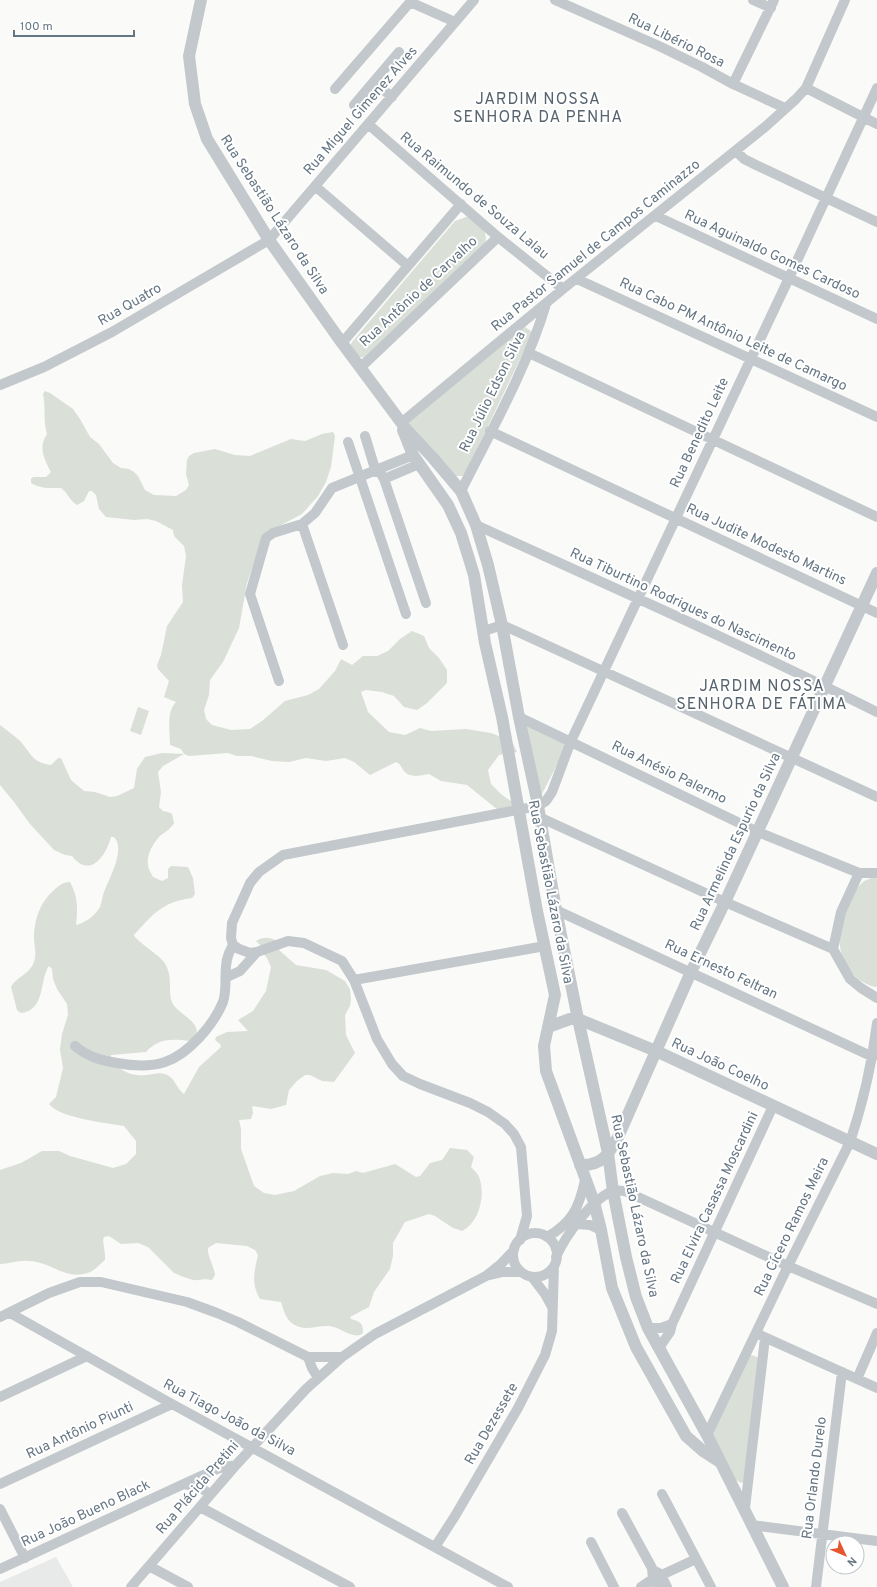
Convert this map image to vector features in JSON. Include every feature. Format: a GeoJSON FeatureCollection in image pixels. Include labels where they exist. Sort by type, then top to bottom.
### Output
{"type":"FeatureCollection","features":[{"type":"Feature","properties":{"kind":"street","name":"Rua Sebastião Lázaro da Silva"},"geometry":{"type":"LineString","coordinates":[[201,0],[189,56],[197,110],[207,139],[269,240],[360,368],[404,426],[461,491],[476,525],[488,565],[502,625],[538,807],[556,910],[578,1019],[608,1153],[613,1191],[636,1297],[648,1328],[707,1435],[745,1508],[751,1525],[783,1587]]}},
{"type":"Feature","properties":{"kind":"street","name":"Rua Miguel Gimenez Alves"},"geometry":{"type":"LineString","coordinates":[[269,240],[474,0]]}},
{"type":"Feature","properties":{"kind":"street","name":"Rua Libério Rosa"},"geometry":{"type":"LineString","coordinates":[[555,0],[680,56],[733,84],[785,108]]}},
{"type":"Feature","properties":{"kind":"street"},"geometry":{"type":"LineString","coordinates":[[733,84],[772,4],[753,0]]}},
{"type":"Feature","properties":{"kind":"street"},"geometry":{"type":"LineString","coordinates":[[845,0],[806,88],[877,124]]}},
{"type":"Feature","properties":{"kind":"street"},"geometry":{"type":"LineString","coordinates":[[335,88],[411,1],[455,22]]}},
{"type":"Feature","properties":{"kind":"street"},"geometry":{"type":"LineString","coordinates":[[354,105],[399,52]]}},
{"type":"Feature","properties":{"kind":"street"},"geometry":{"type":"LineString","coordinates":[[374,82],[392,97]]}},
{"type":"Feature","properties":{"kind":"street","name":"Rua Pastor Samuel de Campos Caminazzo"},"geometry":{"type":"LineString","coordinates":[[404,426],[563,289],[656,216],[765,127],[806,88]]}},
{"type":"Feature","properties":{"kind":"street","name":"Rua Benedito Leite"},"geometry":{"type":"LineString","coordinates":[[538,807],[546,801],[552,792],[571,741],[877,88]]}},
{"type":"Feature","properties":{"kind":"street","name":"Rua Raimundo de Souza Lalau"},"geometry":{"type":"LineString","coordinates":[[368,124],[498,237],[563,289]]}},
{"type":"Feature","properties":{"kind":"street"},"geometry":{"type":"LineString","coordinates":[[736,151],[744,159],[877,222]]}},
{"type":"Feature","properties":{"kind":"street"},"geometry":{"type":"LineString","coordinates":[[315,186],[408,266]]}},
{"type":"Feature","properties":{"kind":"street"},"geometry":{"type":"LineString","coordinates":[[342,343],[461,204]]}},
{"type":"Feature","properties":{"kind":"street","name":"Rua Aguinaldo Gomes Cardoso"},"geometry":{"type":"LineString","coordinates":[[656,216],[877,319]]}},
{"type":"Feature","properties":{"kind":"street","name":"Rua Antônio de Carvalho"},"geometry":{"type":"LineString","coordinates":[[360,368],[498,237]]}},
{"type":"Feature","properties":{"kind":"street","name":"Rua Quatro"},"geometry":{"type":"LineString","coordinates":[[0,385],[44,367],[112,332],[269,240]]}},
{"type":"Feature","properties":{"kind":"street","name":"Rua Cabo PM Antônio Leite de Camargo"},"geometry":{"type":"LineString","coordinates":[[577,279],[877,417]]}},
{"type":"Feature","properties":{"kind":"street","name":"Rua Júlio Edson Silva"},"geometry":{"type":"LineString","coordinates":[[461,491],[529,354],[539,329],[546,304]]}},
{"type":"Feature","properties":{"kind":"street"},"geometry":{"type":"LineString","coordinates":[[529,354],[877,517]]}},
{"type":"Feature","properties":{"kind":"street","name":"Rua Sebastião Lázaro da Silva"},"geometry":{"type":"LineString","coordinates":[[404,426],[416,460],[448,504],[461,533],[476,586],[485,643],[502,717],[554,995],[544,1046],[546,1071],[594,1202],[612,1288],[636,1347],[686,1436],[703,1451],[721,1462]]}},
{"type":"Feature","properties":{"kind":"street","name":"Rua Judite Modesto Martins"},"geometry":{"type":"LineString","coordinates":[[490,431],[877,613]]}},
{"type":"Feature","properties":{"kind":"street"},"geometry":{"type":"LineString","coordinates":[[365,436],[426,603]]}},
{"type":"Feature","properties":{"kind":"street"},"geometry":{"type":"LineString","coordinates":[[348,442],[406,614]]}},
{"type":"Feature","properties":{"kind":"street"},"geometry":{"type":"LineString","coordinates":[[279,681],[250,594],[266,538],[273,533],[302,524],[315,513],[332,488],[360,478],[380,474],[416,460]]}},
{"type":"Feature","properties":{"kind":"street"},"geometry":{"type":"LineString","coordinates":[[302,524],[343,645]]}},
{"type":"Feature","properties":{"kind":"street","name":"Rua Tiburtino Rodrigues do Nascimento"},"geometry":{"type":"LineString","coordinates":[[476,525],[825,686],[877,712]]}},
{"type":"Feature","properties":{"kind":"street","name":"Rua Armelinda Espurio da Silva"},"geometry":{"type":"LineString","coordinates":[[608,1153],[618,1137],[691,972],[758,832],[877,573]]}},
{"type":"Feature","properties":{"kind":"street"},"geometry":{"type":"LineString","coordinates":[[484,630],[502,625],[604,670],[877,797]]}},
{"type":"Feature","properties":{"kind":"street","name":"Rua Anésio Palermo"},"geometry":{"type":"LineString","coordinates":[[519,717],[758,832],[859,873],[877,873]]}},
{"type":"Feature","properties":{"kind":"street"},"geometry":{"type":"LineString","coordinates":[[553,1308],[545,1294],[532,1277],[521,1272],[514,1262],[514,1250],[520,1240],[527,1216],[521,1147],[514,1134],[505,1124],[488,1112],[470,1103],[403,1076],[392,1064],[377,1039],[354,980],[342,961],[304,943],[288,941],[250,954],[233,945],[231,938],[232,924],[250,883],[259,872],[283,855],[518,807],[538,807],[725,902],[833,949],[850,979],[877,998]]}},
{"type":"Feature","properties":{"kind":"street"},"geometry":{"type":"LineString","coordinates":[[833,949],[841,912],[859,873]]}},
{"type":"Feature","properties":{"kind":"street","name":"Rua Ernesto Feltran"},"geometry":{"type":"LineString","coordinates":[[556,910],[872,1057]]}},
{"type":"Feature","properties":{"kind":"street"},"geometry":{"type":"LineString","coordinates":[[76,1046],[85,1054],[98,1060],[134,1066],[166,1062],[188,1049],[209,1028],[223,1001],[227,977],[227,957],[233,945]]}},
{"type":"Feature","properties":{"kind":"street"},"geometry":{"type":"LineString","coordinates":[[354,980],[545,946]]}},
{"type":"Feature","properties":{"kind":"street"},"geometry":{"type":"LineString","coordinates":[[227,977],[240,971],[257,952]]}},
{"type":"Feature","properties":{"kind":"street"},"geometry":{"type":"LineString","coordinates":[[548,1027],[570,1019],[578,1019]]}},
{"type":"Feature","properties":{"kind":"street","name":"Rua João Coelho"},"geometry":{"type":"LineString","coordinates":[[578,1019],[656,1051],[877,1154]]}},
{"type":"Feature","properties":{"kind":"street","name":"Rua Cícero Ramos Meira"},"geometry":{"type":"LineString","coordinates":[[707,1435],[761,1336],[788,1266],[850,1142],[857,1121],[872,1057],[877,1023]]}},
{"type":"Feature","properties":{"kind":"street","name":"Rua Elvira Casassa Moscardini"},"geometry":{"type":"LineString","coordinates":[[659,1348],[670,1332],[672,1324],[714,1231],[774,1106]]}},
{"type":"Feature","properties":{"kind":"street"},"geometry":{"type":"LineString","coordinates":[[602,1127],[615,1128],[623,1124]]}},
{"type":"Feature","properties":{"kind":"street"},"geometry":{"type":"LineString","coordinates":[[580,1165],[596,1163],[603,1159],[608,1153]]}},
{"type":"Feature","properties":{"kind":"street"},"geometry":{"type":"LineString","coordinates":[[520,1240],[530,1234],[544,1236],[558,1231],[570,1220],[582,1198],[585,1180]]}},
{"type":"Feature","properties":{"kind":"street"},"geometry":{"type":"LineString","coordinates":[[532,1277],[544,1275],[555,1261],[561,1246],[594,1202],[613,1191],[625,1191],[788,1266],[877,1304]]}},
{"type":"Feature","properties":{"kind":"street"},"geometry":{"type":"LineString","coordinates":[[527,1216],[554,1246],[555,1261]]}},
{"type":"Feature","properties":{"kind":"street"},"geometry":{"type":"LineString","coordinates":[[577,1224],[590,1224],[601,1230]]}},
{"type":"Feature","properties":{"kind":"street","name":"Rua Plácida Pretini"},"geometry":{"type":"LineString","coordinates":[[131,1587],[252,1447],[318,1378],[342,1357],[375,1334],[486,1276],[501,1264],[514,1250]]}},
{"type":"Feature","properties":{"kind":"street","name":"Rua Dezessete"},"geometry":{"type":"LineString","coordinates":[[435,1547],[455,1516],[530,1385],[545,1355],[552,1331],[555,1261]]}},
{"type":"Feature","properties":{"kind":"street","name":"Rua Plácida Pretini"},"geometry":{"type":"LineString","coordinates":[[486,1276],[503,1272],[521,1272]]}},
{"type":"Feature","properties":{"kind":"street"},"geometry":{"type":"LineString","coordinates":[[0,1318],[49,1293],[80,1282],[111,1284],[187,1302],[217,1313],[308,1357],[342,1357]]}},
{"type":"Feature","properties":{"kind":"street","name":"Rua Tiago João da Silva"},"geometry":{"type":"LineString","coordinates":[[10,1313],[172,1404],[508,1587]]}},
{"type":"Feature","properties":{"kind":"street"},"geometry":{"type":"LineString","coordinates":[[648,1328],[661,1328],[672,1324]]}},
{"type":"Feature","properties":{"kind":"street"},"geometry":{"type":"LineString","coordinates":[[857,1379],[877,1333]]}},
{"type":"Feature","properties":{"kind":"street"},"geometry":{"type":"LineString","coordinates":[[745,1508],[761,1336],[877,1388]]}},
{"type":"Feature","properties":{"kind":"street"},"geometry":{"type":"LineString","coordinates":[[0,1397],[87,1356]]}},
{"type":"Feature","properties":{"kind":"street"},"geometry":{"type":"LineString","coordinates":[[308,1357],[318,1378]]}},
{"type":"Feature","properties":{"kind":"street","name":"Rua Orlando Durelo"},"geometry":{"type":"LineString","coordinates":[[816,1587],[842,1372]]}},
{"type":"Feature","properties":{"kind":"street","name":"Rua Antônio Piunti"},"geometry":{"type":"LineString","coordinates":[[0,1484],[172,1404]]}},
{"type":"Feature","properties":{"kind":"street","name":"Rua João Bueno Black"},"geometry":{"type":"LineString","coordinates":[[0,1569],[220,1468],[236,1465]]}},
{"type":"Feature","properties":{"kind":"street"},"geometry":{"type":"LineString","coordinates":[[184,1484],[199,1487],[210,1494]]}},
{"type":"Feature","properties":{"kind":"street"},"geometry":{"type":"LineString","coordinates":[[662,1494],[711,1587]]}},
{"type":"Feature","properties":{"kind":"street"},"geometry":{"type":"LineString","coordinates":[[200,1507],[350,1587]]}},
{"type":"Feature","properties":{"kind":"street"},"geometry":{"type":"LineString","coordinates":[[0,1509],[25,1558]]}},
{"type":"Feature","properties":{"kind":"street"},"geometry":{"type":"LineString","coordinates":[[622,1513],[657,1580],[667,1587]]}},
{"type":"Feature","properties":{"kind":"street"},"geometry":{"type":"LineString","coordinates":[[751,1525],[877,1541]]}},
{"type":"Feature","properties":{"kind":"street"},"geometry":{"type":"LineString","coordinates":[[590,1542],[614,1587]]}},
{"type":"Feature","properties":{"kind":"street"},"geometry":{"type":"LineString","coordinates":[[641,1587],[696,1559]]}},
{"type":"Feature","properties":{"kind":"street"},"geometry":{"type":"LineString","coordinates":[[149,1566],[188,1587]]}},
{"type":"Feature","properties":{"kind":"shaded area"},"geometry":{"type":"Polygon","coordinates":[[[466,217],[479,222],[482,226],[486,235],[485,245],[364,357],[359,357],[354,353],[350,346],[352,342],[455,221],[466,217]]]}},
{"type":"Feature","properties":{"kind":"shaded area"},"geometry":{"type":"Polygon","coordinates":[[[525,327],[531,331],[532,334],[466,472],[463,476],[455,476],[409,424],[410,420],[525,327]]]}},
{"type":"Feature","properties":{"kind":"shaded area"},"geometry":{"type":"Polygon","coordinates":[[[45,391],[73,409],[90,437],[99,444],[113,463],[121,468],[129,469],[134,472],[138,476],[145,490],[154,495],[176,496],[186,490],[189,485],[186,474],[187,460],[189,456],[194,453],[215,449],[235,455],[250,456],[291,439],[305,441],[322,434],[333,432],[335,436],[331,467],[326,482],[318,496],[302,514],[270,531],[260,545],[247,583],[239,628],[223,662],[210,680],[209,695],[204,710],[206,719],[212,725],[231,730],[250,729],[262,721],[285,701],[308,695],[319,689],[335,671],[341,659],[352,665],[363,656],[377,656],[388,651],[400,639],[412,631],[424,636],[429,648],[439,658],[447,670],[447,683],[427,703],[417,710],[404,707],[394,696],[382,692],[366,690],[361,692],[368,712],[389,732],[405,735],[420,728],[431,731],[466,729],[491,733],[504,738],[513,744],[517,752],[499,755],[488,770],[491,784],[501,794],[515,804],[503,814],[467,785],[441,781],[429,774],[412,776],[406,773],[396,762],[370,775],[354,762],[345,758],[326,761],[306,758],[289,762],[272,761],[251,756],[237,756],[228,753],[189,756],[184,754],[181,749],[170,745],[170,717],[173,706],[176,702],[164,697],[169,681],[158,669],[157,665],[161,655],[167,626],[183,602],[182,585],[186,556],[184,546],[174,536],[173,530],[156,521],[147,519],[134,520],[106,517],[99,509],[96,495],[92,491],[89,491],[84,501],[77,505],[61,488],[42,487],[31,483],[31,479],[33,477],[46,477],[51,472],[44,458],[42,448],[47,434],[43,394],[45,391]]]}},
{"type":"Feature","properties":{"kind":"shaded area"},"geometry":{"type":"Polygon","coordinates":[[[138,707],[149,711],[141,735],[130,731],[138,707]]]}},
{"type":"Feature","properties":{"kind":"shaded area"},"geometry":{"type":"Polygon","coordinates":[[[0,725],[20,741],[32,757],[39,762],[51,765],[58,758],[61,758],[71,780],[84,791],[95,792],[110,797],[117,796],[134,788],[137,769],[145,757],[162,753],[184,754],[163,766],[158,772],[161,792],[159,807],[163,811],[172,814],[174,823],[155,842],[149,853],[148,868],[153,877],[162,881],[168,878],[168,869],[171,866],[188,867],[193,878],[195,894],[192,898],[173,903],[159,910],[134,935],[164,962],[169,973],[171,1000],[176,1008],[191,1021],[197,1030],[195,1036],[190,1041],[166,1040],[151,1047],[146,1052],[111,1055],[111,1060],[123,1070],[131,1074],[165,1074],[174,1081],[184,1094],[199,1067],[221,1047],[215,1040],[216,1037],[227,1032],[248,1031],[238,1020],[253,1011],[266,991],[271,967],[267,958],[262,952],[261,946],[256,941],[263,938],[270,938],[275,940],[280,951],[296,965],[326,970],[345,981],[350,989],[351,999],[350,1006],[345,1015],[346,1035],[355,1053],[334,1082],[322,1081],[310,1075],[305,1075],[289,1090],[286,1105],[271,1109],[252,1106],[253,1113],[251,1119],[239,1120],[241,1129],[241,1149],[254,1186],[264,1193],[275,1195],[294,1191],[320,1176],[333,1173],[348,1174],[356,1171],[363,1173],[395,1164],[416,1177],[420,1176],[430,1163],[442,1160],[450,1148],[467,1150],[474,1157],[471,1167],[479,1177],[482,1192],[480,1208],[473,1222],[462,1231],[453,1228],[435,1216],[429,1214],[405,1222],[393,1243],[393,1256],[390,1269],[374,1292],[369,1307],[350,1317],[351,1319],[359,1322],[363,1327],[363,1333],[359,1335],[351,1335],[329,1326],[302,1328],[293,1324],[288,1319],[281,1302],[260,1299],[254,1283],[255,1267],[258,1255],[255,1250],[247,1246],[216,1243],[208,1248],[215,1275],[212,1280],[193,1280],[174,1273],[148,1247],[138,1243],[121,1244],[109,1236],[104,1237],[103,1240],[105,1260],[90,1272],[81,1274],[66,1273],[37,1262],[25,1261],[0,1264],[0,1170],[21,1163],[42,1151],[59,1151],[70,1156],[113,1168],[126,1164],[136,1154],[136,1141],[124,1126],[73,1116],[54,1109],[49,1104],[56,1097],[63,1068],[60,1050],[62,1034],[68,1015],[67,1004],[57,989],[53,979],[52,969],[49,966],[38,1001],[29,1011],[21,1013],[17,1010],[11,987],[29,970],[34,962],[35,924],[45,900],[54,890],[63,883],[70,882],[75,893],[77,903],[76,925],[90,919],[98,910],[113,872],[118,849],[117,842],[114,837],[111,837],[109,844],[101,857],[91,865],[79,863],[72,856],[65,855],[54,850],[30,824],[0,785],[0,725]]]}},
{"type":"Feature","properties":{"kind":"shaded area"},"geometry":{"type":"Polygon","coordinates":[[[527,725],[567,745],[541,796],[527,725]]]}},
{"type":"Feature","properties":{"kind":"shaded area"},"geometry":{"type":"Polygon","coordinates":[[[877,877],[877,987],[875,987],[857,978],[850,971],[841,953],[840,933],[842,918],[857,889],[866,880],[877,877]]]}},
{"type":"Feature","properties":{"kind":"shaded area"},"geometry":{"type":"Polygon","coordinates":[[[751,1355],[757,1357],[759,1360],[744,1482],[741,1483],[736,1480],[712,1435],[749,1356],[751,1355]]]}},
{"type":"Feature","properties":{"kind":"shaded area"},"geometry":{"type":"Polygon","coordinates":[[[56,1557],[73,1587],[0,1587],[0,1582],[56,1557]]]}},
{"type":"Feature","properties":{"kind":"district","name":"JARDIM NOSSA SENHORA DA PENHA"},"geometry":{"type":"Point","coordinates":[538,109]}},
{"type":"Feature","properties":{"kind":"district","name":"JARDIM NOSSA SENHORA DE FÁTIMA"},"geometry":{"type":"Point","coordinates":[762,696]}}]}
